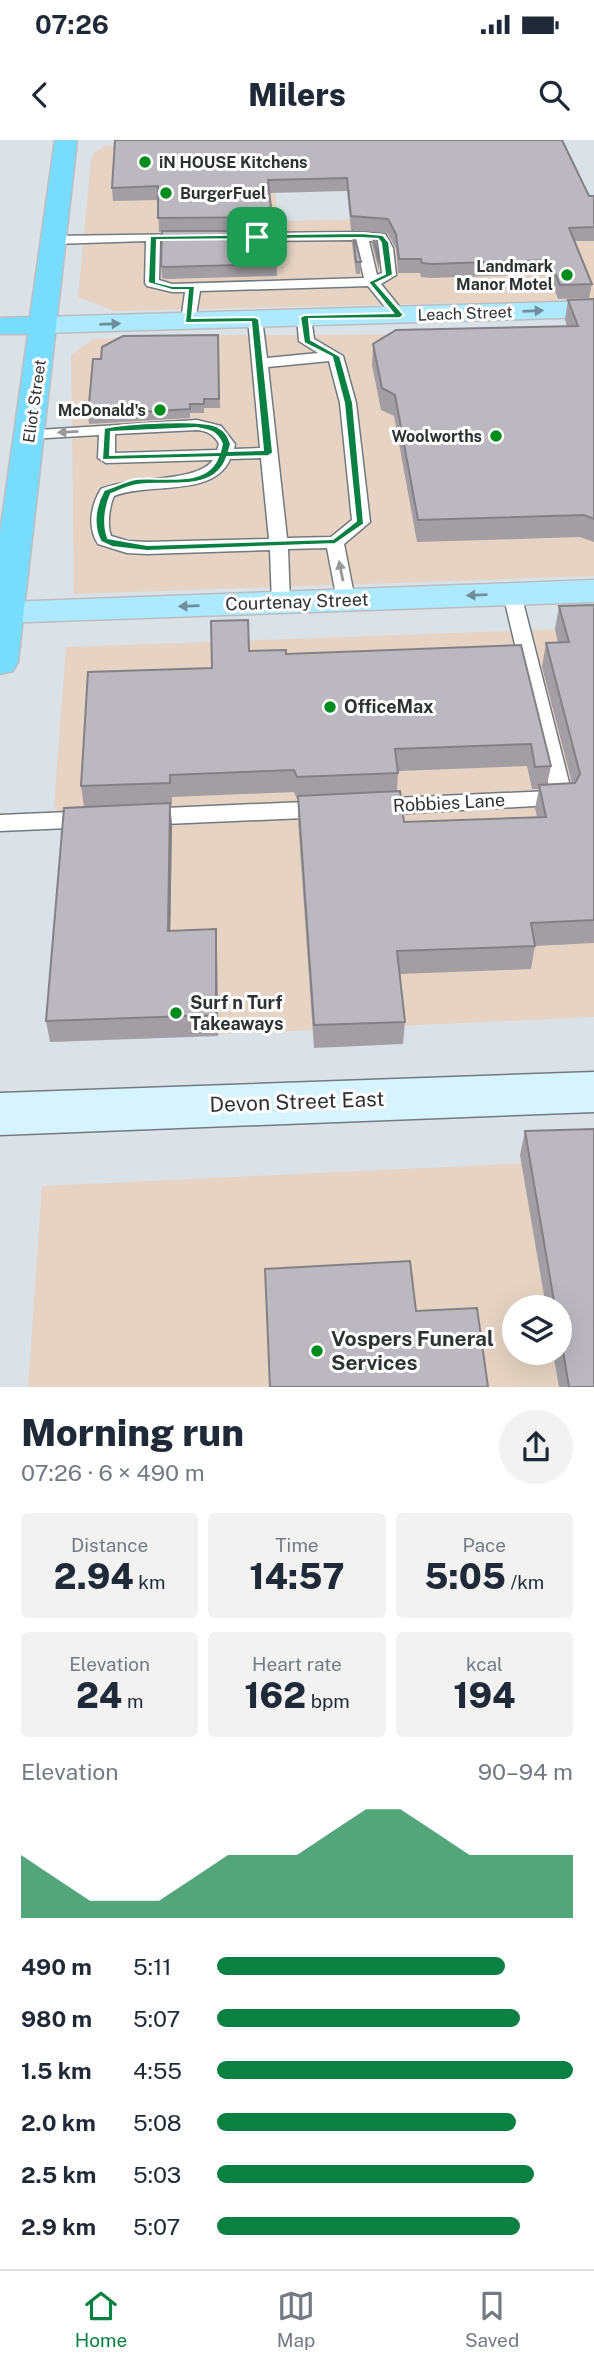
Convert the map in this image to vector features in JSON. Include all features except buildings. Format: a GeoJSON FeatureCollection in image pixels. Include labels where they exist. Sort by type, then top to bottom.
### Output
{"type":"FeatureCollection","features":[{"type":"Feature","properties":{"kind":"highway","name":"Eliot Street"},"geometry":{"type":"LineString","coordinates":[[0,662],[3,613],[41,350],[66,140]]}},
{"type":"Feature","properties":{"kind":"highway","name":"Leach Street"},"geometry":{"type":"LineString","coordinates":[[0,326],[42,325]]}},
{"type":"Feature","properties":{"kind":"main road","name":"Leach Street"},"geometry":{"type":"LineString","coordinates":[[42,325],[594,309]]}},
{"type":"Feature","properties":{"kind":"main road","name":"Courtenay Street"},"geometry":{"type":"LineString","coordinates":[[3,613],[594,591]]}},
{"type":"Feature","properties":{"kind":"street","name":"Devon Street East"},"geometry":{"type":"LineString","coordinates":[[0,1114],[594,1093]]}},
{"type":"Feature","properties":{"kind":"lane"},"geometry":{"type":"LineString","coordinates":[[361,236],[372,282],[400,315]]}},
{"type":"Feature","properties":{"kind":"lane"},"geometry":{"type":"LineString","coordinates":[[153,237],[152,283],[172,288],[372,282],[389,275],[386,248],[380,237],[236,237]]}},
{"type":"Feature","properties":{"kind":"lane"},"geometry":{"type":"LineString","coordinates":[[54,240],[208,237]]}},
{"type":"Feature","properties":{"kind":"lane"},"geometry":{"type":"LineString","coordinates":[[188,321],[192,288]]}},
{"type":"Feature","properties":{"kind":"lane"},"geometry":{"type":"LineString","coordinates":[[29,434],[197,425],[214,428],[223,435],[227,444],[220,464],[211,474],[195,480],[135,482],[107,492],[101,513],[100,531],[104,540],[112,544],[147,548],[335,541],[361,522],[348,403],[335,356],[307,341],[304,317]]}},
{"type":"Feature","properties":{"kind":"lane"},"geometry":{"type":"LineString","coordinates":[[255,319],[279,544],[281,603]]}},
{"type":"Feature","properties":{"kind":"lane"},"geometry":{"type":"LineString","coordinates":[[258,363],[335,356]]}},
{"type":"Feature","properties":{"kind":"lane"},"geometry":{"type":"LineString","coordinates":[[107,430],[106,458],[268,453]]}},
{"type":"Feature","properties":{"kind":"lane"},"geometry":{"type":"LineString","coordinates":[[335,541],[346,600]]}},
{"type":"Feature","properties":{"kind":"lane","name":"Robbies Lane"},"geometry":{"type":"LineString","coordinates":[[0,823],[562,798],[512,594]]}},
{"type":"Feature","properties":{"kind":"shaded area"},"geometry":{"type":"Polygon","coordinates":[[[105,146],[271,147],[278,221],[594,215],[594,300],[114,311],[78,297],[91,160],[94,153],[105,146]]]}},
{"type":"Feature","properties":{"kind":"shaded area"},"geometry":{"type":"Polygon","coordinates":[[[594,334],[594,576],[74,594],[71,355],[93,339],[206,335],[594,334]]]}},
{"type":"Feature","properties":{"kind":"shaded area"},"geometry":{"type":"Polygon","coordinates":[[[594,628],[594,1017],[50,1042],[68,824],[54,806],[66,647],[594,628]]]}},
{"type":"Feature","properties":{"kind":"shaded area"},"geometry":{"type":"Polygon","coordinates":[[[594,1160],[594,1387],[28,1387],[42,1186],[594,1160]]]}},
{"type":"Feature","properties":{"kind":"place","name":"iN HOUSE Kitchens"},"geometry":{"type":"Point","coordinates":[145,162]}},
{"type":"Feature","properties":{"kind":"place","name":"BurgerFuel"},"geometry":{"type":"Point","coordinates":[166,193]}},
{"type":"Feature","properties":{"kind":"place","name":"Landmark Manor Motel"},"geometry":{"type":"Point","coordinates":[567,275]}},
{"type":"Feature","properties":{"kind":"place","name":"McDonald's"},"geometry":{"type":"Point","coordinates":[160,410]}},
{"type":"Feature","properties":{"kind":"place","name":"Woolworths"},"geometry":{"type":"Point","coordinates":[496,436]}},
{"type":"Feature","properties":{"kind":"place","name":"OfficeMax"},"geometry":{"type":"Point","coordinates":[330,707]}},
{"type":"Feature","properties":{"kind":"place","name":"Surf n Turf Takeaways"},"geometry":{"type":"Point","coordinates":[176,1013]}},
{"type":"Feature","properties":{"kind":"place","name":"Vospers Funeral Services"},"geometry":{"type":"Point","coordinates":[317,1351]}},
{"type":"Feature","properties":{"kind":"route"},"geometry":{"type":"LineString","coordinates":[[257,237],[153,237],[152,283],[172,288],[192,288],[188,321],[255,319],[268,453],[223,454],[227,444],[223,435],[214,428],[197,425],[107,430],[106,458],[223,454],[220,464],[211,474],[195,480],[135,482],[107,492],[102,503],[100,531],[104,540],[112,544],[147,548],[335,541],[361,522],[348,403],[335,356],[307,341],[304,317],[400,315],[372,282],[389,275],[385,242],[380,237],[361,236],[257,237]]}}]}
